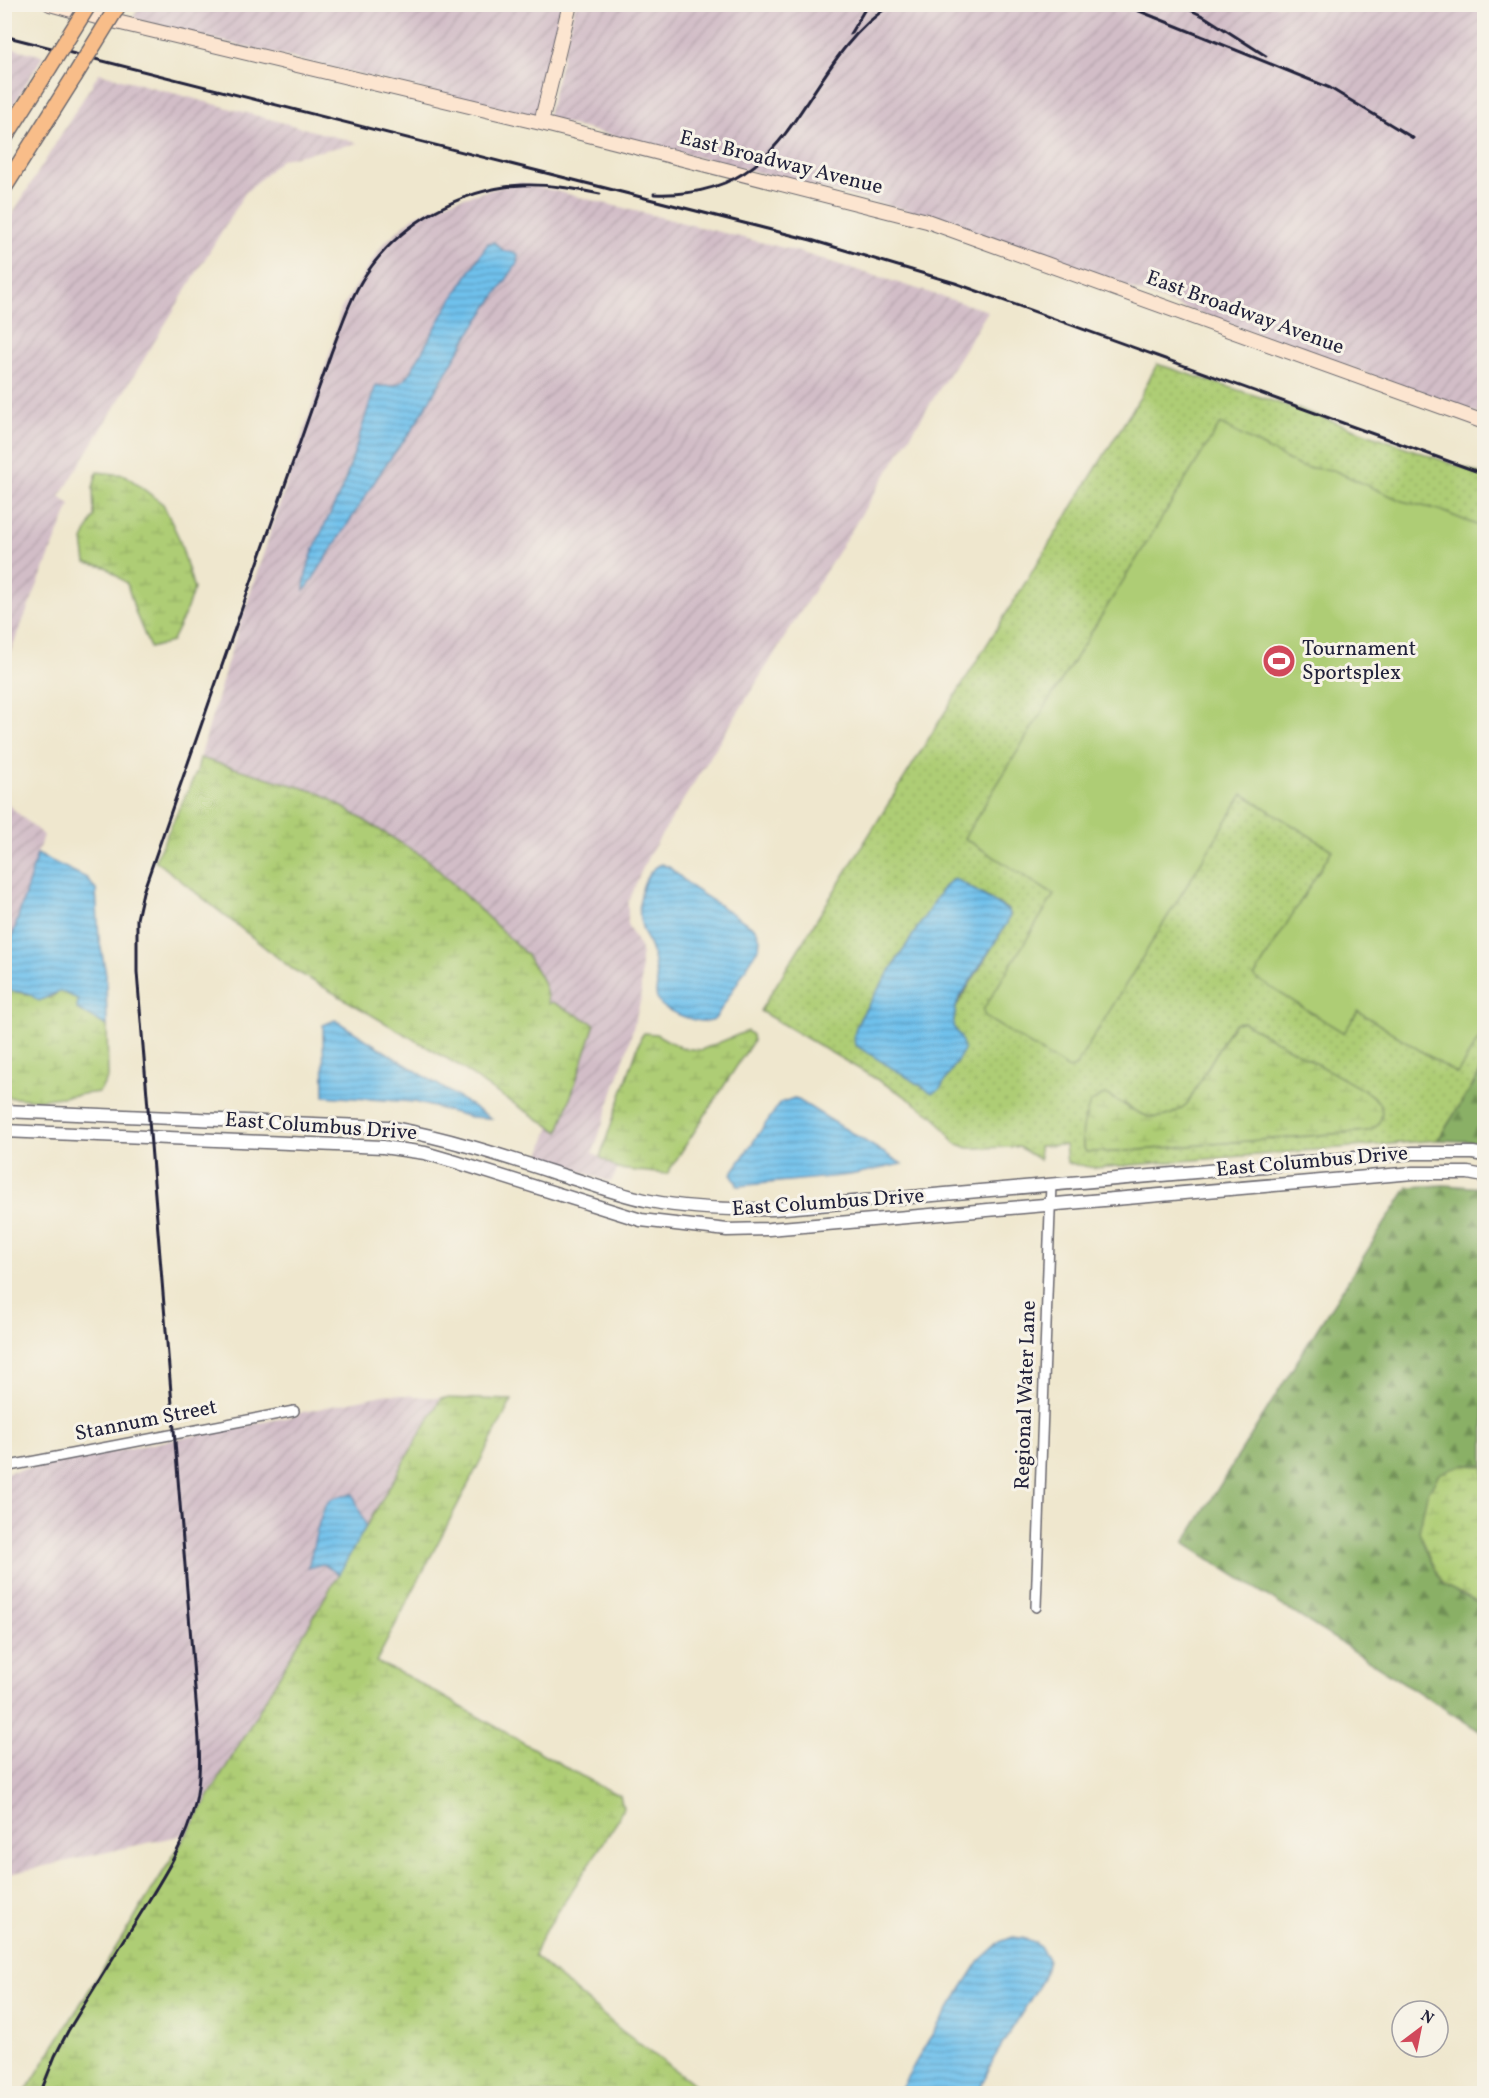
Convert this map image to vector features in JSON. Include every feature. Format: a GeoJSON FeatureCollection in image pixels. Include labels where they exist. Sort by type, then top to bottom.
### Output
{"type":"FeatureCollection","features":[{"type":"Feature","properties":{"kind":"main road","name":"East Broadway Avenue"},"geometry":{"type":"LineString","coordinates":[[50,4],[104,19],[541,123],[927,221],[1485,422]]}},
{"type":"Feature","properties":{"kind":"main road"},"geometry":{"type":"LineString","coordinates":[[4,139],[89,4]]}},
{"type":"Feature","properties":{"kind":"main road"},"geometry":{"type":"LineString","coordinates":[[4,188],[119,4]]}},
{"type":"Feature","properties":{"kind":"main road"},"geometry":{"type":"LineString","coordinates":[[541,123],[570,4]]}},
{"type":"Feature","properties":{"kind":"street","name":"East Columbus Drive"},"geometry":{"type":"LineString","coordinates":[[4,1111],[387,1127],[464,1143],[648,1201],[689,1208],[732,1210],[773,1209],[1413,1153],[1485,1155]]}},
{"type":"Feature","properties":{"kind":"street","name":"East Columbus Drive"},"geometry":{"type":"LineString","coordinates":[[4,1131],[383,1148],[425,1153],[641,1220],[727,1230],[769,1229],[1413,1173],[1468,1173],[1485,1176]]}},
{"type":"Feature","properties":{"kind":"street"},"geometry":{"type":"LineString","coordinates":[[566,1198],[572,1178]]}},
{"type":"Feature","properties":{"kind":"street","name":"Regional Water Lane"},"geometry":{"type":"LineString","coordinates":[[1036,1607],[1051,1184]]}},
{"type":"Feature","properties":{"kind":"street","name":"Stannum Street"},"geometry":{"type":"LineString","coordinates":[[4,1467],[294,1411]]}},
{"type":"Feature","properties":{"kind":"shaded area"},"geometry":{"type":"Polygon","coordinates":[[[141,4],[565,5],[537,117],[133,18],[141,4]]]}},
{"type":"Feature","properties":{"kind":"shaded area"},"geometry":{"type":"Polygon","coordinates":[[[575,5],[1484,5],[1484,416],[929,216],[547,119],[575,5]]]}},
{"type":"Feature","properties":{"kind":"shaded area"},"geometry":{"type":"Polygon","coordinates":[[[4,46],[43,56],[5,119],[4,46]]]}},
{"type":"Feature","properties":{"kind":"shaded area"},"geometry":{"type":"Polygon","coordinates":[[[99,73],[358,143],[282,159],[245,193],[60,497],[70,505],[5,665],[5,226],[99,73]]]}},
{"type":"Feature","properties":{"kind":"shaded area"},"geometry":{"type":"Polygon","coordinates":[[[519,182],[796,251],[988,311],[649,855],[640,874],[628,903],[628,926],[641,949],[641,998],[628,1047],[593,1153],[618,1169],[611,1182],[539,1158],[550,1126],[559,1131],[595,1024],[548,1004],[540,976],[527,955],[427,859],[320,793],[200,758],[229,657],[334,341],[340,311],[384,243],[415,216],[453,200],[519,182]],[[494,242],[447,307],[403,382],[391,387],[376,386],[342,486],[314,553],[305,590],[384,467],[412,430],[469,334],[517,264],[515,253],[504,251],[494,242]]]}},
{"type":"Feature","properties":{"kind":"shaded area"},"geometry":{"type":"Polygon","coordinates":[[[5,802],[43,835],[5,961],[5,802]]]}},
{"type":"Feature","properties":{"kind":"shaded area"},"geometry":{"type":"Polygon","coordinates":[[[388,1394],[441,1398],[366,1526],[353,1494],[322,1510],[309,1567],[323,1564],[339,1574],[187,1834],[5,1875],[4,1473],[299,1415],[299,1413],[388,1394]]]}},
{"type":"Feature","properties":{"kind":"green space"},"geometry":{"type":"Polygon","coordinates":[[[1157,364],[1304,411],[1484,475],[1484,1067],[1438,1140],[1095,1168],[1067,1163],[1065,1145],[1039,1146],[1040,1160],[1019,1147],[968,1148],[955,1143],[935,1117],[900,1093],[760,1011],[1139,399],[1157,364]],[[954,878],[943,888],[865,1010],[855,1031],[856,1045],[932,1092],[940,1089],[962,1053],[953,1026],[956,1007],[1010,915],[1009,910],[954,878]],[[1229,1031],[1187,1104],[1163,1117],[1147,1116],[1124,1103],[1085,1117],[1083,1146],[1086,1152],[1115,1152],[1367,1131],[1229,1031]]]}},
{"type":"Feature","properties":{"kind":"green space","name":"Tournament Sportsplex"},"geometry":{"type":"Polygon","coordinates":[[[1220,424],[1301,467],[1333,470],[1402,501],[1439,510],[1484,528],[1484,1030],[1457,1074],[1358,1011],[1344,1033],[1254,977],[1332,850],[1243,794],[1075,1067],[1069,1069],[985,1017],[983,1010],[1054,895],[964,838],[1220,424]]]}},
{"type":"Feature","properties":{"kind":"green space"},"geometry":{"type":"Polygon","coordinates":[[[97,472],[125,475],[163,504],[179,538],[194,589],[171,642],[150,648],[127,584],[106,567],[86,563],[83,540],[94,516],[93,488],[97,472]]]}},
{"type":"Feature","properties":{"kind":"green space"},"geometry":{"type":"Polygon","coordinates":[[[200,758],[320,793],[427,859],[527,955],[543,982],[548,1004],[552,1002],[595,1024],[559,1132],[486,1086],[458,1065],[292,969],[155,860],[197,771],[200,758]]]}},
{"type":"Feature","properties":{"kind":"green space"},"geometry":{"type":"Polygon","coordinates":[[[5,990],[50,998],[60,991],[79,999],[77,1009],[107,1026],[108,1078],[99,1092],[38,1100],[5,1097],[5,990]]]}},
{"type":"Feature","properties":{"kind":"green space"},"geometry":{"type":"Polygon","coordinates":[[[1243,1022],[1376,1099],[1381,1115],[1375,1127],[1367,1131],[1115,1152],[1086,1152],[1082,1134],[1090,1103],[1105,1094],[1145,1116],[1164,1117],[1175,1113],[1187,1104],[1229,1031],[1235,1023],[1243,1022]]]}},
{"type":"Feature","properties":{"kind":"green space"},"geometry":{"type":"Polygon","coordinates":[[[747,1031],[752,1035],[753,1041],[667,1174],[618,1169],[600,1157],[644,1033],[656,1034],[681,1048],[701,1050],[747,1031]]]}},
{"type":"Feature","properties":{"kind":"green space"},"geometry":{"type":"Polygon","coordinates":[[[1484,1067],[1484,1142],[1438,1140],[1484,1067]]]}},
{"type":"Feature","properties":{"kind":"green space"},"geometry":{"type":"Polygon","coordinates":[[[1444,1185],[1484,1188],[1484,1466],[1462,1465],[1442,1584],[1484,1606],[1484,1734],[1184,1543],[1408,1187],[1444,1185]]]}},
{"type":"Feature","properties":{"kind":"green space"},"geometry":{"type":"Polygon","coordinates":[[[441,1398],[512,1400],[376,1662],[409,1677],[599,1786],[620,1795],[623,1808],[615,1825],[542,1936],[534,1956],[622,2031],[706,2093],[24,2094],[187,1834],[441,1398]]]}},
{"type":"Feature","properties":{"kind":"green space"},"geometry":{"type":"Polygon","coordinates":[[[1462,1465],[1484,1466],[1484,1606],[1442,1584],[1419,1532],[1427,1494],[1439,1474],[1462,1465]]]}},
{"type":"Feature","properties":{"kind":"water"},"geometry":{"type":"Polygon","coordinates":[[[494,242],[504,251],[518,254],[517,264],[469,334],[412,430],[384,467],[304,590],[305,577],[313,551],[343,486],[376,385],[394,385],[408,376],[447,307],[488,243],[494,242]]]}},
{"type":"Feature","properties":{"kind":"water"},"geometry":{"type":"Polygon","coordinates":[[[37,854],[87,878],[96,890],[99,938],[106,974],[107,1026],[77,1009],[78,999],[60,991],[39,1001],[28,993],[5,990],[5,961],[37,854]]]}},
{"type":"Feature","properties":{"kind":"water"},"geometry":{"type":"Polygon","coordinates":[[[661,864],[669,867],[694,889],[756,929],[760,939],[759,947],[715,1019],[710,1021],[694,1020],[676,1014],[668,1010],[657,999],[653,956],[641,922],[640,903],[641,893],[648,876],[661,864]]]}},
{"type":"Feature","properties":{"kind":"water"},"geometry":{"type":"Polygon","coordinates":[[[954,878],[1009,911],[1010,915],[959,999],[953,1026],[961,1038],[964,1050],[940,1089],[932,1093],[855,1045],[854,1035],[865,1010],[943,888],[954,878]]]}},
{"type":"Feature","properties":{"kind":"water"},"geometry":{"type":"Polygon","coordinates":[[[335,1020],[491,1118],[470,1117],[415,1102],[324,1096],[323,1025],[335,1020]]]}},
{"type":"Feature","properties":{"kind":"water"},"geometry":{"type":"Polygon","coordinates":[[[795,1098],[902,1164],[850,1175],[738,1186],[731,1174],[780,1103],[795,1098]]]}},
{"type":"Feature","properties":{"kind":"water"},"geometry":{"type":"Polygon","coordinates":[[[353,1494],[366,1526],[339,1574],[323,1564],[308,1568],[326,1504],[335,1498],[353,1494]]]}},
{"type":"Feature","properties":{"kind":"water"},"geometry":{"type":"Polygon","coordinates":[[[1013,1937],[1035,1942],[1048,1959],[1043,1979],[994,2058],[978,2093],[898,2093],[980,1960],[1000,1942],[1013,1937]]]}},
{"type":"Feature","properties":{"kind":"railway"},"geometry":{"type":"LineString","coordinates":[[850,34],[868,4]]}},
{"type":"Feature","properties":{"kind":"railway"},"geometry":{"type":"LineString","coordinates":[[654,194],[702,190],[740,176],[768,153],[792,125],[835,61],[860,30],[892,4]]}},
{"type":"Feature","properties":{"kind":"railway"},"geometry":{"type":"LineString","coordinates":[[1122,4],[1330,88],[1413,138]]}},
{"type":"Feature","properties":{"kind":"railway"},"geometry":{"type":"LineString","coordinates":[[1178,4],[1205,17],[1266,56]]}},
{"type":"Feature","properties":{"kind":"railway"},"geometry":{"type":"LineString","coordinates":[[4,36],[811,240],[955,283],[1484,474]]}},
{"type":"Feature","properties":{"kind":"railway"},"geometry":{"type":"LineString","coordinates":[[40,2094],[68,2031],[171,1863],[191,1819],[198,1784],[200,1755],[198,1726],[137,972],[137,919],[143,892],[331,353],[360,283],[396,239],[415,224],[455,201],[478,193],[523,185],[562,187],[600,194]]}},
{"type":"Feature","properties":{"kind":"place","name":"Tournament Sportsplex"},"geometry":{"type":"Point","coordinates":[1279,661]}}]}
